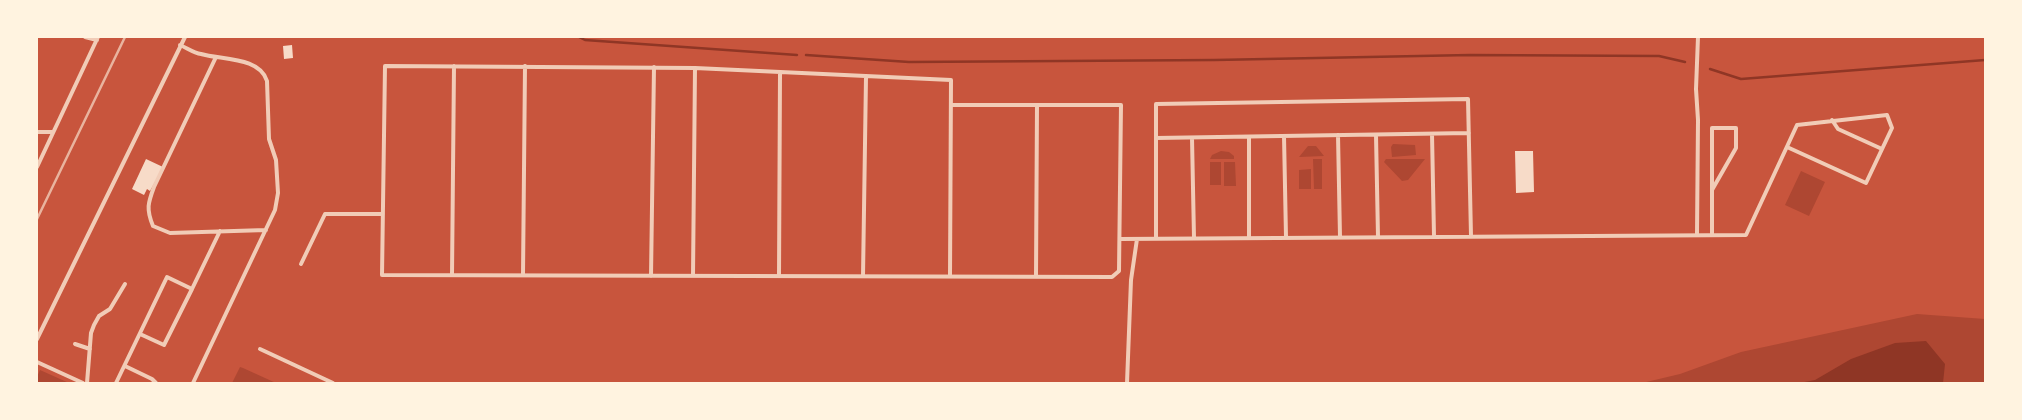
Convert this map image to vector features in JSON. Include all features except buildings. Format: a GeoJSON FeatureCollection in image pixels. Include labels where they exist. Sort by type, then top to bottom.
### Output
{"type":"FeatureCollection","features":[{"type":"Feature","properties":{"kind":"street"},"geometry":{"type":"LineString","coordinates":[[37,167],[97,39],[85,37]]}},
{"type":"Feature","properties":{"kind":"street"},"geometry":{"type":"LineString","coordinates":[[37,339],[128,149],[184,37]]}},
{"type":"Feature","properties":{"kind":"street"},"geometry":{"type":"LineString","coordinates":[[1697,234],[1698,136],[1696,89],[1698,37]]}},
{"type":"Feature","properties":{"kind":"street"},"geometry":{"type":"LineString","coordinates":[[180,45],[199,54],[257,67],[265,73],[267,81],[269,139],[276,160],[278,193],[276,210],[193,383]]}},
{"type":"Feature","properties":{"kind":"street"},"geometry":{"type":"LineString","coordinates":[[216,58],[148,204],[149,217],[153,226],[170,233],[266,230]]}},
{"type":"Feature","properties":{"kind":"street"},"geometry":{"type":"LineString","coordinates":[[950,276],[951,80],[695,68],[385,66],[382,275],[1112,277],[1117,275],[1119,271],[1120,239],[1121,105],[952,105]]}},
{"type":"Feature","properties":{"kind":"street"},"geometry":{"type":"LineString","coordinates":[[452,275],[454,66]]}},
{"type":"Feature","properties":{"kind":"street"},"geometry":{"type":"LineString","coordinates":[[524,275],[525,66]]}},
{"type":"Feature","properties":{"kind":"street"},"geometry":{"type":"LineString","coordinates":[[651,276],[654,67]]}},
{"type":"Feature","properties":{"kind":"street"},"geometry":{"type":"LineString","coordinates":[[693,276],[695,68]]}},
{"type":"Feature","properties":{"kind":"street"},"geometry":{"type":"LineString","coordinates":[[779,276],[780,73]]}},
{"type":"Feature","properties":{"kind":"street"},"geometry":{"type":"LineString","coordinates":[[863,276],[866,77]]}},
{"type":"Feature","properties":{"kind":"street"},"geometry":{"type":"LineString","coordinates":[[1156,238],[1156,104],[1453,99],[1468,99],[1471,236]]}},
{"type":"Feature","properties":{"kind":"street"},"geometry":{"type":"LineString","coordinates":[[1036,276],[1037,105]]}},
{"type":"Feature","properties":{"kind":"street"},"geometry":{"type":"LineString","coordinates":[[1120,239],[1378,236],[1746,235],[1787,148],[1798,125],[1887,115],[1892,128],[1866,183],[1787,148]]}},
{"type":"Feature","properties":{"kind":"street"},"geometry":{"type":"LineString","coordinates":[[1832,120],[1838,129],[1882,150]]}},
{"type":"Feature","properties":{"kind":"street"},"geometry":{"type":"LineString","coordinates":[[1712,190],[1736,148],[1736,128],[1712,128],[1712,190],[1712,234]]}},
{"type":"Feature","properties":{"kind":"street"},"geometry":{"type":"LineString","coordinates":[[37,132],[53,132]]}},
{"type":"Feature","properties":{"kind":"street"},"geometry":{"type":"LineString","coordinates":[[1156,138],[1469,133]]}},
{"type":"Feature","properties":{"kind":"street"},"geometry":{"type":"LineString","coordinates":[[1432,134],[1434,236]]}},
{"type":"Feature","properties":{"kind":"street"},"geometry":{"type":"LineString","coordinates":[[1338,135],[1340,237]]}},
{"type":"Feature","properties":{"kind":"street"},"geometry":{"type":"LineString","coordinates":[[1376,135],[1378,236]]}},
{"type":"Feature","properties":{"kind":"street"},"geometry":{"type":"LineString","coordinates":[[1284,136],[1286,237]]}},
{"type":"Feature","properties":{"kind":"street"},"geometry":{"type":"LineString","coordinates":[[1249,137],[1249,238]]}},
{"type":"Feature","properties":{"kind":"street"},"geometry":{"type":"LineString","coordinates":[[1192,138],[1194,238]]}},
{"type":"Feature","properties":{"kind":"street"},"geometry":{"type":"LineString","coordinates":[[301,264],[325,214],[383,214]]}},
{"type":"Feature","properties":{"kind":"street"},"geometry":{"type":"LineString","coordinates":[[140,334],[164,345],[220,231]]}},
{"type":"Feature","properties":{"kind":"street"},"geometry":{"type":"LineString","coordinates":[[1127,383],[1131,280],[1137,238]]}},
{"type":"Feature","properties":{"kind":"street"},"geometry":{"type":"LineString","coordinates":[[116,383],[167,277],[192,289]]}},
{"type":"Feature","properties":{"kind":"street"},"geometry":{"type":"LineString","coordinates":[[87,383],[91,334],[94,325],[98,316],[110,309],[125,284]]}},
{"type":"Feature","properties":{"kind":"street"},"geometry":{"type":"LineString","coordinates":[[75,344],[90,349]]}},
{"type":"Feature","properties":{"kind":"street"},"geometry":{"type":"LineString","coordinates":[[260,349],[333,383]]}},
{"type":"Feature","properties":{"kind":"street"},"geometry":{"type":"LineString","coordinates":[[37,362],[83,383]]}},
{"type":"Feature","properties":{"kind":"street"},"geometry":{"type":"LineString","coordinates":[[125,366],[152,379],[156,383]]}},
{"type":"Feature","properties":{"kind":"shaded area"},"geometry":{"type":"Polygon","coordinates":[[[1393,144],[1415,145],[1416,155],[1392,157],[1391,147],[1393,144]]]}},
{"type":"Feature","properties":{"kind":"shaded area"},"geometry":{"type":"Polygon","coordinates":[[[1308,146],[1316,146],[1324,156],[1299,157],[1308,146]]]}},
{"type":"Feature","properties":{"kind":"shaded area"},"geometry":{"type":"Polygon","coordinates":[[[1221,151],[1229,152],[1234,156],[1234,159],[1210,159],[1212,155],[1221,151]]]}},
{"type":"Feature","properties":{"kind":"shaded area"},"geometry":{"type":"Polygon","coordinates":[[[1313,159],[1322,159],[1322,189],[1314,189],[1313,159]]]}},
{"type":"Feature","properties":{"kind":"shaded area"},"geometry":{"type":"Polygon","coordinates":[[[1386,159],[1425,159],[1408,180],[1402,181],[1384,162],[1386,159]]]}},
{"type":"Feature","properties":{"kind":"shaded area"},"geometry":{"type":"Polygon","coordinates":[[[1210,162],[1221,162],[1221,185],[1210,185],[1210,162]]]}},
{"type":"Feature","properties":{"kind":"shaded area"},"geometry":{"type":"Polygon","coordinates":[[[1224,162],[1235,162],[1236,186],[1224,186],[1224,162]]]}},
{"type":"Feature","properties":{"kind":"shaded area"},"geometry":{"type":"Polygon","coordinates":[[[1311,169],[1311,189],[1299,189],[1299,170],[1311,169]]]}},
{"type":"Feature","properties":{"kind":"shaded area"},"geometry":{"type":"Polygon","coordinates":[[[1801,171],[1825,182],[1809,216],[1785,205],[1801,171]]]}},
{"type":"Feature","properties":{"kind":"shaded area"},"geometry":{"type":"Polygon","coordinates":[[[1917,314],[1985,319],[1985,383],[1642,383],[1680,374],[1741,352],[1917,314]]]}},
{"type":"Feature","properties":{"kind":"shaded area"},"geometry":{"type":"Polygon","coordinates":[[[1926,341],[1945,364],[1943,383],[1799,383],[1815,380],[1851,359],[1895,343],[1926,341]]]}},
{"type":"Feature","properties":{"kind":"shaded area"},"geometry":{"type":"Polygon","coordinates":[[[240,367],[243,368],[276,383],[232,383],[240,367]]]}},
{"type":"Feature","properties":{"kind":"shaded area"},"geometry":{"type":"Polygon","coordinates":[[[40,370],[69,383],[37,383],[37,377],[40,370]]]}},
{"type":"Feature","properties":{"kind":"waterway"},"geometry":{"type":"LineString","coordinates":[[579,37],[585,40],[797,55]]}},
{"type":"Feature","properties":{"kind":"waterway"},"geometry":{"type":"LineString","coordinates":[[806,55],[909,62],[1215,60],[1470,55],[1659,56],[1685,62]]}},
{"type":"Feature","properties":{"kind":"waterway"},"geometry":{"type":"LineString","coordinates":[[1710,69],[1741,79],[1985,60]]}},
{"type":"Feature","properties":{"kind":"railway"},"geometry":{"type":"LineString","coordinates":[[37,219],[125,37]]}}]}
